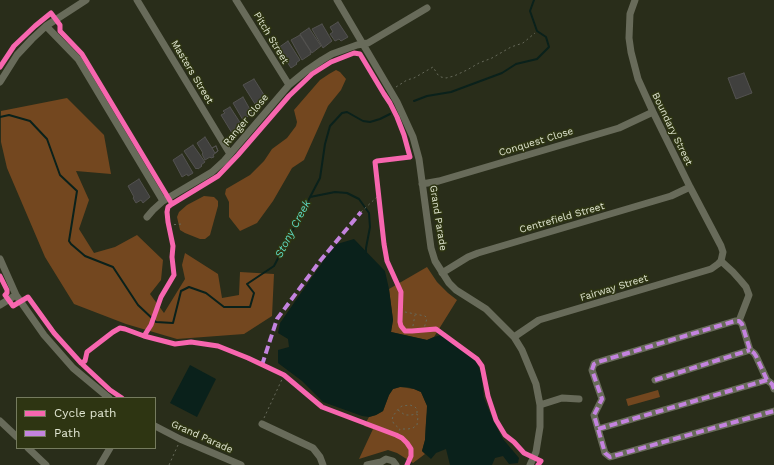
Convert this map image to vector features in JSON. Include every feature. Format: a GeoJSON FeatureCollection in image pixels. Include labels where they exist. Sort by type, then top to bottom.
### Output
{"type":"FeatureCollection","features":[{"type":"Feature","properties":{"kind":"street"},"geometry":{"type":"LineString","coordinates":[[0,82],[17,55],[46,26],[86,0]]}},
{"type":"Feature","properties":{"kind":"street","name":"Masters Street"},"geometry":{"type":"LineString","coordinates":[[137,0],[230,154]]}},
{"type":"Feature","properties":{"kind":"street","name":"Pitch Street"},"geometry":{"type":"LineString","coordinates":[[236,0],[289,85]]}},
{"type":"Feature","properties":{"kind":"street","name":"Grand Parade"},"geometry":{"type":"LineString","coordinates":[[337,0],[397,102],[413,137],[419,159],[431,248],[435,261],[442,273],[456,290],[486,309],[514,337],[522,350],[532,373],[536,384],[540,405],[540,427],[536,452],[530,465]]}},
{"type":"Feature","properties":{"kind":"street","name":"Boundary Street"},"geometry":{"type":"LineString","coordinates":[[635,0],[630,14],[629,38],[638,79],[690,187],[722,246],[723,252],[721,261]]}},
{"type":"Feature","properties":{"kind":"street","name":"Ranger Close"},"geometry":{"type":"LineString","coordinates":[[147,217],[163,201],[212,172],[230,154],[289,85],[306,71],[327,57],[358,45],[368,43],[427,8]]}},
{"type":"Feature","properties":{"kind":"street"},"geometry":{"type":"LineString","coordinates":[[46,26],[78,59],[163,201]]}},
{"type":"Feature","properties":{"kind":"street","name":"Conquest Close"},"geometry":{"type":"LineString","coordinates":[[422,184],[439,181],[619,128],[653,112]]}},
{"type":"Feature","properties":{"kind":"street","name":"Centrefield Street"},"geometry":{"type":"LineString","coordinates":[[442,273],[468,257],[656,201],[690,187]]}},
{"type":"Feature","properties":{"kind":"street"},"geometry":{"type":"LineString","coordinates":[[0,259],[16,295],[44,334],[68,362],[108,397]]}},
{"type":"Feature","properties":{"kind":"street"},"geometry":{"type":"LineString","coordinates":[[721,261],[737,276],[746,287],[749,295],[739,321]]}},
{"type":"Feature","properties":{"kind":"street","name":"Fairway Street"},"geometry":{"type":"LineString","coordinates":[[514,337],[539,320],[711,269],[721,261]]}},
{"type":"Feature","properties":{"kind":"street"},"geometry":{"type":"LineString","coordinates":[[0,305],[16,295]]}},
{"type":"Feature","properties":{"kind":"street"},"geometry":{"type":"LineString","coordinates":[[739,321],[742,324],[750,350],[754,352],[767,380],[772,384],[774,389]]}},
{"type":"Feature","properties":{"kind":"street"},"geometry":{"type":"LineString","coordinates":[[739,321],[594,364],[592,370],[602,399],[594,415],[604,453],[610,457],[774,411]]}},
{"type":"Feature","properties":{"kind":"street"},"geometry":{"type":"LineString","coordinates":[[655,380],[750,350]]}},
{"type":"Feature","properties":{"kind":"street"},"geometry":{"type":"LineString","coordinates":[[598,429],[767,380]]}},
{"type":"Feature","properties":{"kind":"street"},"geometry":{"type":"LineString","coordinates":[[540,405],[562,398],[579,399]]}},
{"type":"Feature","properties":{"kind":"street"},"geometry":{"type":"LineString","coordinates":[[0,421],[16,436]]}},
{"type":"Feature","properties":{"kind":"street"},"geometry":{"type":"LineString","coordinates":[[262,424],[313,448],[320,457],[322,465]]}},
{"type":"Feature","properties":{"kind":"street","name":"Grand Parade"},"geometry":{"type":"LineString","coordinates":[[156,427],[180,439],[241,465]]}},
{"type":"Feature","properties":{"kind":"street"},"geometry":{"type":"LineString","coordinates":[[29,449],[46,465]]}},
{"type":"Feature","properties":{"kind":"street"},"geometry":{"type":"LineString","coordinates":[[100,465],[109,449]]}},
{"type":"Feature","properties":{"kind":"street"},"geometry":{"type":"LineString","coordinates":[[367,465],[380,464],[386,459],[390,459],[397,464]]}},
{"type":"Feature","properties":{"kind":"path"},"geometry":{"type":"LineString","coordinates":[[395,87],[433,67],[441,77],[446,78],[454,76],[511,47],[524,43],[535,33]]}},
{"type":"Feature","properties":{"kind":"path"},"geometry":{"type":"LineString","coordinates":[[377,188],[379,204]]}},
{"type":"Feature","properties":{"kind":"path"},"geometry":{"type":"LineString","coordinates":[[361,212],[378,196]]}},
{"type":"Feature","properties":{"kind":"path"},"geometry":{"type":"LineString","coordinates":[[170,232],[168,224],[182,224]]}},
{"type":"Feature","properties":{"kind":"path"},"geometry":{"type":"LineString","coordinates":[[400,306],[400,315],[405,312],[425,316],[427,318],[422,330]]}},
{"type":"Feature","properties":{"kind":"path"},"geometry":{"type":"LineString","coordinates":[[412,331],[415,314]]}},
{"type":"Feature","properties":{"kind":"path"},"geometry":{"type":"LineString","coordinates":[[405,331],[429,330]]}},
{"type":"Feature","properties":{"kind":"path"},"geometry":{"type":"LineString","coordinates":[[276,372],[284,375],[289,380]]}},
{"type":"Feature","properties":{"kind":"path"},"geometry":{"type":"LineString","coordinates":[[262,424],[265,414],[284,375]]}},
{"type":"Feature","properties":{"kind":"path"},"geometry":{"type":"LineString","coordinates":[[410,405],[415,407],[417,409],[418,417],[417,425],[413,428],[400,429],[392,420],[393,416],[398,410],[402,406],[410,405]]}},
{"type":"Feature","properties":{"kind":"path"},"geometry":{"type":"LineString","coordinates":[[398,410],[405,414],[417,414]]}},
{"type":"Feature","properties":{"kind":"path"},"geometry":{"type":"LineString","coordinates":[[397,435],[400,429]]}},
{"type":"Feature","properties":{"kind":"path"},"geometry":{"type":"LineString","coordinates":[[388,432],[402,438]]}},
{"type":"Feature","properties":{"kind":"path"},"geometry":{"type":"LineString","coordinates":[[169,465],[180,439]]}},
{"type":"Feature","properties":{"kind":"shaded area"},"geometry":{"type":"Polygon","coordinates":[[[336,70],[346,79],[341,90],[328,106],[304,160],[292,168],[273,201],[257,223],[240,231],[229,217],[229,202],[225,194],[226,189],[250,175],[264,161],[272,149],[287,138],[296,126],[297,122],[294,110],[320,80],[336,70]]]}},
{"type":"Feature","properties":{"kind":"shaded area"},"geometry":{"type":"Polygon","coordinates":[[[67,98],[104,135],[111,174],[76,171],[89,200],[79,229],[94,253],[115,247],[137,235],[163,260],[161,280],[150,294],[164,313],[185,279],[182,265],[185,253],[218,274],[222,298],[239,295],[240,272],[274,274],[272,316],[244,334],[177,339],[126,324],[74,304],[45,257],[7,168],[1,142],[1,111],[67,98]]]}},
{"type":"Feature","properties":{"kind":"shaded area"},"geometry":{"type":"Polygon","coordinates":[[[204,196],[214,197],[218,201],[218,206],[210,235],[205,239],[200,239],[180,230],[177,217],[179,212],[187,205],[204,196]]]}},
{"type":"Feature","properties":{"kind":"shaded area"},"geometry":{"type":"Polygon","coordinates":[[[427,267],[437,282],[457,300],[434,337],[427,340],[391,332],[393,320],[389,289],[427,267]]]}},
{"type":"Feature","properties":{"kind":"shaded area"},"geometry":{"type":"Polygon","coordinates":[[[400,387],[414,389],[421,392],[427,405],[425,440],[422,451],[425,454],[413,463],[397,453],[388,450],[359,459],[373,429],[364,426],[369,417],[383,411],[393,389],[400,387]]]}},
{"type":"Feature","properties":{"kind":"shaded area"},"geometry":{"type":"Polygon","coordinates":[[[658,390],[660,397],[628,406],[626,399],[658,390]]]}},
{"type":"Feature","properties":{"kind":"water"},"geometry":{"type":"Polygon","coordinates":[[[354,239],[385,271],[393,320],[391,332],[427,340],[441,335],[476,361],[481,373],[484,398],[503,439],[519,458],[518,463],[509,464],[503,456],[495,458],[492,465],[450,465],[446,449],[436,453],[431,459],[422,451],[425,440],[427,406],[421,392],[407,387],[393,389],[383,411],[369,417],[362,416],[323,402],[302,381],[278,363],[278,350],[289,347],[288,339],[278,333],[280,323],[326,257],[337,244],[354,239]]]}},
{"type":"Feature","properties":{"kind":"water"},"geometry":{"type":"Polygon","coordinates":[[[190,365],[216,379],[197,417],[170,403],[190,365]]]}},
{"type":"Feature","properties":{"kind":"building"},"geometry":{"type":"Polygon","coordinates":[[[338,22],[348,37],[341,41],[339,39],[335,41],[330,34],[333,32],[330,27],[338,22]]]}},
{"type":"Feature","properties":{"kind":"building"},"geometry":{"type":"Polygon","coordinates":[[[322,24],[332,41],[323,48],[312,29],[322,24]]]}},
{"type":"Feature","properties":{"kind":"building"},"geometry":{"type":"Polygon","coordinates":[[[309,28],[321,46],[312,53],[300,34],[309,28]]]}},
{"type":"Feature","properties":{"kind":"building"},"geometry":{"type":"Polygon","coordinates":[[[300,35],[311,52],[311,54],[302,60],[291,40],[300,35]]]}},
{"type":"Feature","properties":{"kind":"building"},"geometry":{"type":"Polygon","coordinates":[[[288,41],[300,60],[291,68],[278,48],[288,41]]]}},
{"type":"Feature","properties":{"kind":"building"},"geometry":{"type":"Polygon","coordinates":[[[744,73],[752,93],[736,99],[728,78],[744,73]]]}},
{"type":"Feature","properties":{"kind":"building"},"geometry":{"type":"Polygon","coordinates":[[[254,79],[266,98],[255,104],[243,85],[254,79]]]}},
{"type":"Feature","properties":{"kind":"building"},"geometry":{"type":"Polygon","coordinates":[[[243,97],[252,113],[243,120],[233,103],[243,97]]]}},
{"type":"Feature","properties":{"kind":"building"},"geometry":{"type":"Polygon","coordinates":[[[230,107],[241,124],[237,127],[238,129],[232,133],[221,115],[225,113],[223,111],[230,107]]]}},
{"type":"Feature","properties":{"kind":"building"},"geometry":{"type":"Polygon","coordinates":[[[205,137],[212,148],[216,146],[218,151],[213,155],[214,157],[210,157],[205,160],[197,143],[205,137]]]}},
{"type":"Feature","properties":{"kind":"building"},"geometry":{"type":"Polygon","coordinates":[[[193,145],[205,162],[198,169],[196,169],[184,151],[193,145]]]}},
{"type":"Feature","properties":{"kind":"building"},"geometry":{"type":"Polygon","coordinates":[[[216,146],[218,151],[215,153],[212,148],[216,146]]]}},
{"type":"Feature","properties":{"kind":"building"},"geometry":{"type":"Polygon","coordinates":[[[182,154],[193,173],[182,177],[173,160],[182,154]]]}},
{"type":"Feature","properties":{"kind":"building"},"geometry":{"type":"Polygon","coordinates":[[[139,179],[150,197],[143,203],[141,200],[136,203],[128,186],[139,179]]]}},
{"type":"Feature","properties":{"kind":"waterway","name":"Stony Creek"},"geometry":{"type":"LineString","coordinates":[[414,101],[427,96],[451,92],[502,73],[516,64],[537,59],[549,47],[546,37],[537,31],[530,11],[534,0]]}},
{"type":"Feature","properties":{"kind":"waterway","name":"Stony Creek"},"geometry":{"type":"LineString","coordinates":[[0,117],[9,115],[30,121],[47,139],[60,175],[77,191],[69,241],[71,244],[85,256],[113,267],[138,305],[156,322],[173,323],[181,291],[189,287],[206,293],[224,307],[250,307],[254,293],[247,284],[274,266],[320,178],[325,144],[330,126],[342,113],[347,112],[363,121],[370,122],[390,114]]}},
{"type":"Feature","properties":{"kind":"waterway"},"geometry":{"type":"LineString","coordinates":[[310,197],[335,192],[347,193],[359,199],[369,213],[370,227],[366,253]]}},
{"type":"Feature","properties":{"kind":"marked path"},"geometry":{"type":"LineString","coordinates":[[262,365],[277,319],[320,261],[361,212]]}},
{"type":"Feature","properties":{"kind":"marked path"},"geometry":{"type":"LineString","coordinates":[[774,389],[772,384],[767,380],[756,356],[750,350],[742,324],[739,321],[598,362],[594,364],[592,370],[602,399],[594,415],[605,453],[610,457],[774,411]]}},
{"type":"Feature","properties":{"kind":"marked path"},"geometry":{"type":"LineString","coordinates":[[655,380],[750,350]]}},
{"type":"Feature","properties":{"kind":"marked path"},"geometry":{"type":"LineString","coordinates":[[598,429],[767,380]]}},
{"type":"Feature","properties":{"kind":"cycle path"},"geometry":{"type":"LineString","coordinates":[[0,67],[14,46],[51,13],[60,25],[60,31],[82,54],[172,204]]}},
{"type":"Feature","properties":{"kind":"cycle path"},"geometry":{"type":"LineString","coordinates":[[144,336],[151,325],[161,297],[174,275],[172,257],[173,246],[168,222],[168,207],[218,176],[289,96],[312,74],[331,62],[354,53],[360,54],[397,117],[410,157],[375,162],[387,261],[401,292],[401,326],[405,331],[436,329],[477,359],[482,366],[488,396],[496,420],[505,435],[524,453],[541,461],[538,465]]}},
{"type":"Feature","properties":{"kind":"cycle path"},"geometry":{"type":"LineString","coordinates":[[0,276],[7,290],[5,295],[13,306],[28,297],[54,333],[81,363]]}},
{"type":"Feature","properties":{"kind":"cycle path"},"geometry":{"type":"LineString","coordinates":[[120,397],[110,390],[81,363],[85,361],[87,352],[120,328],[175,344],[191,342],[218,346],[284,375],[322,407],[402,438],[411,449],[411,456],[407,465]]}}]}
